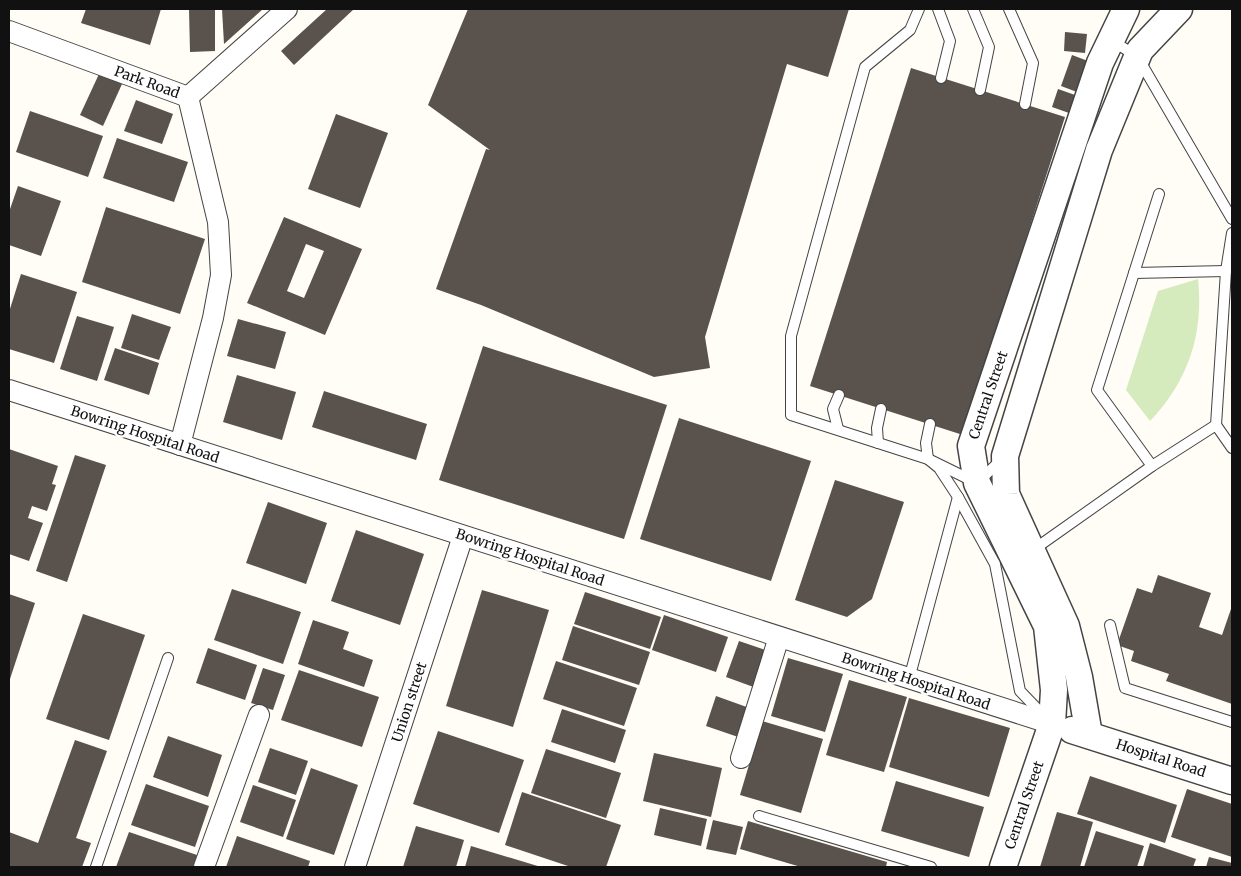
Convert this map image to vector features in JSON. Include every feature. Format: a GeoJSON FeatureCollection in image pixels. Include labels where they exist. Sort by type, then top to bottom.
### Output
{"type":"FeatureCollection","features":[{"type":"Feature","properties":{"kind":"street","name":"Park Road"},"geometry":{"type":"LineString","coordinates":[[9,34],[188,97],[287,9]]}},
{"type":"Feature","properties":{"kind":"street","name":"Central Street"},"geometry":{"type":"LineString","coordinates":[[1004,867],[1052,724],[1054,690],[1047,626],[967,490],[971,446],[1100,63],[1126,9]]}},
{"type":"Feature","properties":{"kind":"street"},"geometry":{"type":"LineString","coordinates":[[1089,735],[1079,677],[1066,626],[1006,494],[1005,456],[1099,150],[1140,50],[1179,9]]}},
{"type":"Feature","properties":{"kind":"street"},"geometry":{"type":"LineString","coordinates":[[180,445],[213,318],[221,275],[221,241],[218,222],[188,97]]}},
{"type":"Feature","properties":{"kind":"street","name":"Bowring Hospital Road"},"geometry":{"type":"LineString","coordinates":[[9,390],[1052,724]]}},
{"type":"Feature","properties":{"kind":"street","name":"Union street"},"geometry":{"type":"LineString","coordinates":[[355,867],[463,536]]}},
{"type":"Feature","properties":{"kind":"street"},"geometry":{"type":"LineString","coordinates":[[741,758],[779,637]]}},
{"type":"Feature","properties":{"kind":"street"},"geometry":{"type":"LineString","coordinates":[[204,867],[259,715]]}},
{"type":"Feature","properties":{"kind":"street","name":"Hospital Road"},"geometry":{"type":"LineString","coordinates":[[1052,724],[1232,781]]}},
{"type":"Feature","properties":{"kind":"lane"},"geometry":{"type":"LineString","coordinates":[[919,9],[910,30],[865,67],[791,336],[792,415],[928,459],[967,490],[995,564],[1020,691],[1052,724]]}},
{"type":"Feature","properties":{"kind":"lane"},"geometry":{"type":"LineString","coordinates":[[938,9],[950,41],[942,78]]}},
{"type":"Feature","properties":{"kind":"lane"},"geometry":{"type":"LineString","coordinates":[[973,9],[988,47],[980,90]]}},
{"type":"Feature","properties":{"kind":"lane"},"geometry":{"type":"LineString","coordinates":[[1009,9],[1033,62],[1025,104]]}},
{"type":"Feature","properties":{"kind":"lane"},"geometry":{"type":"LineString","coordinates":[[1112,41],[1137,56],[1232,219]]}},
{"type":"Feature","properties":{"kind":"lane"},"geometry":{"type":"LineString","coordinates":[[1152,466],[1098,390],[1159,194]]}},
{"type":"Feature","properties":{"kind":"lane"},"geometry":{"type":"LineString","coordinates":[[1232,233],[1226,271],[1216,425],[1232,448]]}},
{"type":"Feature","properties":{"kind":"lane"},"geometry":{"type":"LineString","coordinates":[[1134,273],[1226,271]]}},
{"type":"Feature","properties":{"kind":"lane"},"geometry":{"type":"LineString","coordinates":[[838,429],[833,409],[839,396]]}},
{"type":"Feature","properties":{"kind":"lane"},"geometry":{"type":"LineString","coordinates":[[878,443],[877,428],[881,409]]}},
{"type":"Feature","properties":{"kind":"lane"},"geometry":{"type":"LineString","coordinates":[[930,424],[926,443],[928,459],[967,490]]}},
{"type":"Feature","properties":{"kind":"lane"},"geometry":{"type":"LineString","coordinates":[[1032,550],[1152,466],[1216,425]]}},
{"type":"Feature","properties":{"kind":"lane"},"geometry":{"type":"LineString","coordinates":[[909,678],[967,490],[1005,456]]}},
{"type":"Feature","properties":{"kind":"lane"},"geometry":{"type":"LineString","coordinates":[[1110,625],[1125,688],[1232,722]]}},
{"type":"Feature","properties":{"kind":"lane"},"geometry":{"type":"LineString","coordinates":[[96,867],[168,658]]}},
{"type":"Feature","properties":{"kind":"lane"},"geometry":{"type":"LineString","coordinates":[[759,816],[931,867]]}},
{"type":"Feature","properties":{"kind":"green space"},"geometry":{"type":"Polygon","coordinates":[[[1198,279],[1198,319],[1190,356],[1174,390],[1150,421],[1126,390],[1158,291],[1198,279]]]}},
{"type":"Feature","properties":{"kind":"building"},"geometry":{"type":"Polygon","coordinates":[[[86,9],[161,9],[150,45],[81,23],[86,9]]]}},
{"type":"Feature","properties":{"kind":"building"},"geometry":{"type":"Polygon","coordinates":[[[189,9],[215,9],[215,51],[190,52],[189,9]]]}},
{"type":"Feature","properties":{"kind":"building"},"geometry":{"type":"Polygon","coordinates":[[[222,9],[263,9],[224,44],[222,9]]]}},
{"type":"Feature","properties":{"kind":"building"},"geometry":{"type":"Polygon","coordinates":[[[327,9],[354,9],[294,65],[281,51],[327,9]]]}},
{"type":"Feature","properties":{"kind":"building"},"geometry":{"type":"Polygon","coordinates":[[[468,9],[849,9],[828,77],[787,64],[705,337],[710,368],[654,377],[481,305],[436,289],[486,149],[490,150],[428,105],[468,9]]]}},
{"type":"Feature","properties":{"kind":"building"},"geometry":{"type":"Polygon","coordinates":[[[1065,32],[1087,34],[1085,53],[1064,51],[1065,32]]]}},
{"type":"Feature","properties":{"kind":"building"},"geometry":{"type":"Polygon","coordinates":[[[1072,55],[1088,61],[1077,92],[1061,86],[1072,55]]]}},
{"type":"Feature","properties":{"kind":"building"},"geometry":{"type":"Polygon","coordinates":[[[911,68],[1065,117],[963,435],[810,386],[911,68]]]}},
{"type":"Feature","properties":{"kind":"building"},"geometry":{"type":"Polygon","coordinates":[[[99,74],[122,84],[103,126],[80,115],[99,74]]]}},
{"type":"Feature","properties":{"kind":"building"},"geometry":{"type":"Polygon","coordinates":[[[1058,89],[1075,95],[1069,113],[1052,107],[1058,89]]]}},
{"type":"Feature","properties":{"kind":"building"},"geometry":{"type":"Polygon","coordinates":[[[136,100],[173,114],[162,144],[124,131],[136,100]]]}},
{"type":"Feature","properties":{"kind":"building"},"geometry":{"type":"Polygon","coordinates":[[[30,111],[103,136],[88,177],[16,152],[30,111]]]}},
{"type":"Feature","properties":{"kind":"building"},"geometry":{"type":"Polygon","coordinates":[[[336,114],[388,133],[360,208],[308,189],[336,114]]]}},
{"type":"Feature","properties":{"kind":"building"},"geometry":{"type":"Polygon","coordinates":[[[117,138],[188,162],[174,202],[103,178],[117,138]]]}},
{"type":"Feature","properties":{"kind":"building"},"geometry":{"type":"Polygon","coordinates":[[[18,186],[61,201],[41,256],[9,245],[9,212],[18,186]]]}},
{"type":"Feature","properties":{"kind":"building"},"geometry":{"type":"Polygon","coordinates":[[[106,207],[205,239],[180,314],[82,282],[106,207]]]}},
{"type":"Feature","properties":{"kind":"building"},"geometry":{"type":"Polygon","coordinates":[[[284,217],[362,249],[325,335],[247,303],[284,217]],[[306,244],[287,291],[304,298],[324,251],[306,244]]]}},
{"type":"Feature","properties":{"kind":"building"},"geometry":{"type":"Polygon","coordinates":[[[21,274],[77,292],[54,363],[9,349],[9,312],[21,274]]]}},
{"type":"Feature","properties":{"kind":"building"},"geometry":{"type":"Polygon","coordinates":[[[132,314],[171,327],[159,360],[121,348],[132,314]]]}},
{"type":"Feature","properties":{"kind":"building"},"geometry":{"type":"Polygon","coordinates":[[[77,316],[114,327],[97,381],[60,369],[77,316]]]}},
{"type":"Feature","properties":{"kind":"building"},"geometry":{"type":"Polygon","coordinates":[[[238,319],[286,332],[275,369],[227,356],[238,319]]]}},
{"type":"Feature","properties":{"kind":"building"},"geometry":{"type":"Polygon","coordinates":[[[483,346],[667,405],[624,539],[439,480],[483,346]]]}},
{"type":"Feature","properties":{"kind":"building"},"geometry":{"type":"Polygon","coordinates":[[[115,348],[159,363],[149,395],[104,380],[115,348]]]}},
{"type":"Feature","properties":{"kind":"building"},"geometry":{"type":"Polygon","coordinates":[[[237,375],[296,392],[282,440],[223,422],[237,375]]]}},
{"type":"Feature","properties":{"kind":"building"},"geometry":{"type":"Polygon","coordinates":[[[324,391],[427,424],[416,460],[312,427],[324,391]]]}},
{"type":"Feature","properties":{"kind":"building"},"geometry":{"type":"Polygon","coordinates":[[[679,418],[811,461],[771,581],[640,539],[679,418]]]}},
{"type":"Feature","properties":{"kind":"building"},"geometry":{"type":"Polygon","coordinates":[[[9,449],[58,466],[52,484],[56,485],[47,511],[32,506],[28,518],[43,523],[29,561],[9,554],[9,449]]]}},
{"type":"Feature","properties":{"kind":"building"},"geometry":{"type":"Polygon","coordinates":[[[75,455],[106,465],[67,582],[36,571],[75,455]]]}},
{"type":"Feature","properties":{"kind":"building"},"geometry":{"type":"Polygon","coordinates":[[[835,480],[904,502],[872,599],[847,617],[795,600],[835,480]]]}},
{"type":"Feature","properties":{"kind":"building"},"geometry":{"type":"Polygon","coordinates":[[[268,502],[327,523],[306,584],[246,563],[268,502]]]}},
{"type":"Feature","properties":{"kind":"building"},"geometry":{"type":"Polygon","coordinates":[[[356,530],[424,554],[400,625],[331,601],[356,530]]]}},
{"type":"Feature","properties":{"kind":"building"},"geometry":{"type":"Polygon","coordinates":[[[1158,575],[1211,593],[1199,627],[1222,635],[1232,606],[1232,704],[1166,681],[1169,674],[1131,661],[1134,651],[1117,645],[1137,588],[1152,593],[1158,575]]]}},
{"type":"Feature","properties":{"kind":"building"},"geometry":{"type":"Polygon","coordinates":[[[232,589],[301,612],[283,664],[214,640],[232,589]]]}},
{"type":"Feature","properties":{"kind":"building"},"geometry":{"type":"Polygon","coordinates":[[[482,590],[549,610],[513,727],[446,706],[482,590]]]}},
{"type":"Feature","properties":{"kind":"building"},"geometry":{"type":"Polygon","coordinates":[[[585,592],[661,617],[650,649],[574,624],[585,592]]]}},
{"type":"Feature","properties":{"kind":"building"},"geometry":{"type":"Polygon","coordinates":[[[9,594],[35,603],[9,682],[9,594]]]}},
{"type":"Feature","properties":{"kind":"building"},"geometry":{"type":"Polygon","coordinates":[[[83,614],[145,635],[109,740],[46,719],[83,614]]]}},
{"type":"Feature","properties":{"kind":"building"},"geometry":{"type":"Polygon","coordinates":[[[664,615],[728,637],[716,672],[652,650],[664,615]]]}},
{"type":"Feature","properties":{"kind":"building"},"geometry":{"type":"Polygon","coordinates":[[[313,620],[349,632],[343,649],[373,660],[364,687],[298,664],[313,620]]]}},
{"type":"Feature","properties":{"kind":"building"},"geometry":{"type":"Polygon","coordinates":[[[573,626],[650,652],[639,685],[562,660],[573,626]]]}},
{"type":"Feature","properties":{"kind":"building"},"geometry":{"type":"Polygon","coordinates":[[[739,641],[771,652],[759,689],[726,677],[739,641]]]}},
{"type":"Feature","properties":{"kind":"building"},"geometry":{"type":"Polygon","coordinates":[[[208,648],[257,665],[245,700],[196,683],[208,648]]]}},
{"type":"Feature","properties":{"kind":"building"},"geometry":{"type":"Polygon","coordinates":[[[788,658],[843,674],[825,732],[771,716],[788,658]]]}},
{"type":"Feature","properties":{"kind":"building"},"geometry":{"type":"Polygon","coordinates":[[[556,661],[637,688],[624,726],[543,699],[556,661]]]}},
{"type":"Feature","properties":{"kind":"building"},"geometry":{"type":"Polygon","coordinates":[[[263,668],[285,675],[273,710],[251,703],[263,668]]]}},
{"type":"Feature","properties":{"kind":"building"},"geometry":{"type":"Polygon","coordinates":[[[299,670],[379,697],[362,747],[281,720],[299,670]]]}},
{"type":"Feature","properties":{"kind":"building"},"geometry":{"type":"Polygon","coordinates":[[[849,680],[907,697],[884,772],[826,755],[849,680]]]}},
{"type":"Feature","properties":{"kind":"building"},"geometry":{"type":"Polygon","coordinates":[[[716,696],[755,710],[744,739],[706,726],[716,696]]]}},
{"type":"Feature","properties":{"kind":"building"},"geometry":{"type":"Polygon","coordinates":[[[909,698],[1010,728],[989,797],[889,767],[909,698]]]}},
{"type":"Feature","properties":{"kind":"building"},"geometry":{"type":"Polygon","coordinates":[[[562,709],[626,730],[615,763],[551,742],[562,709]]]}},
{"type":"Feature","properties":{"kind":"building"},"geometry":{"type":"Polygon","coordinates":[[[762,721],[823,739],[801,813],[740,795],[762,721]]]}},
{"type":"Feature","properties":{"kind":"building"},"geometry":{"type":"Polygon","coordinates":[[[438,731],[524,760],[499,833],[413,804],[438,731]]]}},
{"type":"Feature","properties":{"kind":"building"},"geometry":{"type":"Polygon","coordinates":[[[168,736],[222,755],[208,797],[153,777],[168,736]]]}},
{"type":"Feature","properties":{"kind":"building"},"geometry":{"type":"Polygon","coordinates":[[[75,740],[107,751],[76,838],[91,843],[82,867],[9,867],[9,832],[38,843],[75,740]]]}},
{"type":"Feature","properties":{"kind":"building"},"geometry":{"type":"Polygon","coordinates":[[[270,748],[308,761],[296,795],[258,782],[270,748]]]}},
{"type":"Feature","properties":{"kind":"building"},"geometry":{"type":"Polygon","coordinates":[[[546,749],[621,773],[606,818],[531,793],[546,749]]]}},
{"type":"Feature","properties":{"kind":"building"},"geometry":{"type":"Polygon","coordinates":[[[654,753],[722,768],[711,817],[643,801],[654,753]]]}},
{"type":"Feature","properties":{"kind":"building"},"geometry":{"type":"Polygon","coordinates":[[[311,768],[358,785],[334,855],[286,839],[311,768]]]}},
{"type":"Feature","properties":{"kind":"building"},"geometry":{"type":"Polygon","coordinates":[[[1090,776],[1177,805],[1165,843],[1077,814],[1090,776]]]}},
{"type":"Feature","properties":{"kind":"building"},"geometry":{"type":"Polygon","coordinates":[[[896,781],[984,807],[969,857],[881,831],[896,781]]]}},
{"type":"Feature","properties":{"kind":"building"},"geometry":{"type":"Polygon","coordinates":[[[146,784],[209,806],[195,847],[131,825],[146,784]]]}},
{"type":"Feature","properties":{"kind":"building"},"geometry":{"type":"Polygon","coordinates":[[[253,785],[296,800],[283,837],[240,822],[253,785]]]}},
{"type":"Feature","properties":{"kind":"building"},"geometry":{"type":"Polygon","coordinates":[[[1187,789],[1232,804],[1232,857],[1171,837],[1187,789]]]}},
{"type":"Feature","properties":{"kind":"building"},"geometry":{"type":"Polygon","coordinates":[[[522,792],[621,825],[606,867],[571,867],[505,845],[522,792]]]}},
{"type":"Feature","properties":{"kind":"building"},"geometry":{"type":"Polygon","coordinates":[[[660,808],[707,819],[701,846],[654,835],[660,808]]]}},
{"type":"Feature","properties":{"kind":"building"},"geometry":{"type":"Polygon","coordinates":[[[1057,812],[1093,822],[1080,867],[1040,867],[1057,812]]]}},
{"type":"Feature","properties":{"kind":"building"},"geometry":{"type":"Polygon","coordinates":[[[713,820],[743,827],[736,855],[706,849],[713,820]]]}},
{"type":"Feature","properties":{"kind":"building"},"geometry":{"type":"Polygon","coordinates":[[[748,821],[887,862],[886,867],[801,867],[740,849],[748,821]]]}},
{"type":"Feature","properties":{"kind":"building"},"geometry":{"type":"Polygon","coordinates":[[[416,826],[464,840],[456,867],[403,867],[416,826]]]}},
{"type":"Feature","properties":{"kind":"building"},"geometry":{"type":"Polygon","coordinates":[[[1096,831],[1144,846],[1137,867],[1084,867],[1096,831]]]}},
{"type":"Feature","properties":{"kind":"building"},"geometry":{"type":"Polygon","coordinates":[[[129,832],[197,855],[193,867],[116,867],[129,832]]]}},
{"type":"Feature","properties":{"kind":"building"},"geometry":{"type":"Polygon","coordinates":[[[237,836],[310,861],[308,867],[226,867],[237,836]]]}},
{"type":"Feature","properties":{"kind":"building"},"geometry":{"type":"Polygon","coordinates":[[[1150,843],[1196,859],[1193,867],[1143,867],[1150,843]]]}},
{"type":"Feature","properties":{"kind":"building"},"geometry":{"type":"Polygon","coordinates":[[[471,846],[541,867],[465,867],[471,846]]]}},
{"type":"Feature","properties":{"kind":"building"},"geometry":{"type":"Polygon","coordinates":[[[1209,857],[1232,863],[1232,867],[1206,867],[1209,857]]]}}]}
